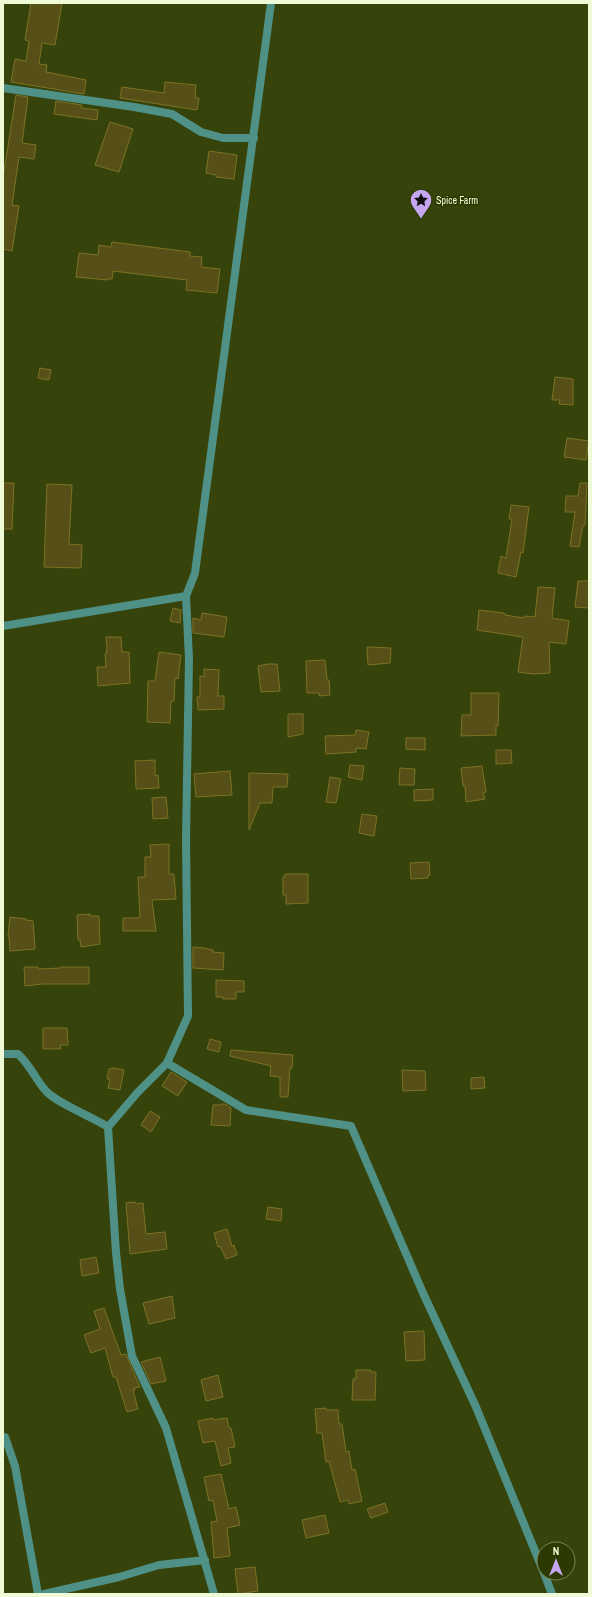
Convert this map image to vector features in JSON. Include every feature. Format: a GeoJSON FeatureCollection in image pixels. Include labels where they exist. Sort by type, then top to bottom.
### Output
{"type":"FeatureCollection","features":[{"type":"Feature","properties":{"kind":"street"},"geometry":{"type":"LineString","coordinates":[[214,1594],[166,1428],[132,1356],[120,1289],[108,1127],[138,1092],[167,1063],[188,1016],[186,839],[190,659],[186,596],[194,574],[271,3]]}},
{"type":"Feature","properties":{"kind":"street"},"geometry":{"type":"LineString","coordinates":[[3,88],[172,114],[202,132],[223,138],[254,138]]}},
{"type":"Feature","properties":{"kind":"street"},"geometry":{"type":"LineString","coordinates":[[3,626],[186,596]]}},
{"type":"Feature","properties":{"kind":"street"},"geometry":{"type":"LineString","coordinates":[[3,1054],[18,1054],[28,1064],[47,1092],[108,1127]]}},
{"type":"Feature","properties":{"kind":"street"},"geometry":{"type":"LineString","coordinates":[[167,1063],[246,1110],[350,1126],[420,1286],[476,1407],[536,1553]]}},
{"type":"Feature","properties":{"kind":"street"},"geometry":{"type":"LineString","coordinates":[[3,1437],[5,1437],[15,1466],[38,1594]]}},
{"type":"Feature","properties":{"kind":"street"},"geometry":{"type":"LineString","coordinates":[[44,1594],[119,1577],[159,1565],[205,1560]]}},
{"type":"Feature","properties":{"kind":"street"},"geometry":{"type":"LineString","coordinates":[[547,1581],[552,1594]]}},
{"type":"Feature","properties":{"kind":"building"},"geometry":{"type":"Polygon","coordinates":[[[31,3],[62,3],[55,45],[42,43],[39,64],[47,65],[46,72],[86,80],[84,94],[11,82],[15,59],[26,61],[29,41],[25,40],[31,3]]]}},
{"type":"Feature","properties":{"kind":"building"},"geometry":{"type":"Polygon","coordinates":[[[165,82],[196,85],[195,98],[199,98],[197,110],[120,98],[122,87],[164,93],[165,82]]]}},
{"type":"Feature","properties":{"kind":"building"},"geometry":{"type":"Polygon","coordinates":[[[16,95],[28,97],[22,143],[36,145],[34,159],[19,157],[12,205],[19,206],[12,251],[3,249],[3,178],[16,95]]]}},
{"type":"Feature","properties":{"kind":"building"},"geometry":{"type":"Polygon","coordinates":[[[56,101],[82,105],[81,108],[98,110],[97,120],[54,114],[56,101]]]}},
{"type":"Feature","properties":{"kind":"building"},"geometry":{"type":"Polygon","coordinates":[[[110,122],[133,129],[119,172],[95,165],[110,122]]]}},
{"type":"Feature","properties":{"kind":"building"},"geometry":{"type":"Polygon","coordinates":[[[209,151],[237,155],[234,179],[216,177],[216,175],[206,173],[209,151]]]}},
{"type":"Feature","properties":{"kind":"building"},"geometry":{"type":"Polygon","coordinates":[[[112,242],[190,252],[190,256],[202,257],[201,267],[220,269],[217,293],[186,290],[187,280],[113,271],[112,279],[107,280],[76,277],[79,253],[98,255],[99,245],[111,247],[112,242]]]}},
{"type":"Feature","properties":{"kind":"building"},"geometry":{"type":"Polygon","coordinates":[[[40,368],[51,370],[49,380],[38,378],[40,368]]]}},
{"type":"Feature","properties":{"kind":"building"},"geometry":{"type":"Polygon","coordinates":[[[555,377],[573,379],[573,405],[559,404],[560,400],[552,400],[555,377]]]}},
{"type":"Feature","properties":{"kind":"building"},"geometry":{"type":"Polygon","coordinates":[[[567,438],[589,441],[586,460],[564,457],[567,438]]]}},
{"type":"Feature","properties":{"kind":"building"},"geometry":{"type":"Polygon","coordinates":[[[3,483],[14,483],[12,529],[3,529],[3,483]]]}},
{"type":"Feature","properties":{"kind":"building"},"geometry":{"type":"Polygon","coordinates":[[[580,483],[587,483],[585,525],[583,525],[579,547],[570,546],[575,512],[565,512],[566,496],[578,496],[580,483]]]}},
{"type":"Feature","properties":{"kind":"building"},"geometry":{"type":"Polygon","coordinates":[[[47,484],[72,485],[69,544],[82,545],[81,568],[44,567],[47,484]]]}},
{"type":"Feature","properties":{"kind":"building"},"geometry":{"type":"Polygon","coordinates":[[[511,505],[529,507],[523,553],[521,552],[516,577],[498,573],[501,556],[506,558],[512,519],[509,519],[511,505]]]}},
{"type":"Feature","properties":{"kind":"building"},"geometry":{"type":"Polygon","coordinates":[[[578,581],[589,581],[589,608],[575,607],[578,581]]]}},
{"type":"Feature","properties":{"kind":"building"},"geometry":{"type":"Polygon","coordinates":[[[538,587],[555,588],[552,618],[569,621],[566,644],[549,642],[550,673],[533,674],[518,672],[523,637],[477,630],[479,610],[504,613],[505,615],[524,618],[525,616],[535,617],[538,587]]]}},
{"type":"Feature","properties":{"kind":"building"},"geometry":{"type":"Polygon","coordinates":[[[173,608],[181,610],[180,623],[170,621],[173,608]]]}},
{"type":"Feature","properties":{"kind":"building"},"geometry":{"type":"Polygon","coordinates":[[[202,613],[227,617],[224,637],[193,633],[193,618],[201,620],[202,613]]]}},
{"type":"Feature","properties":{"kind":"building"},"geometry":{"type":"Polygon","coordinates":[[[106,637],[121,637],[122,652],[129,652],[130,683],[98,686],[97,667],[106,667],[106,637]]]}},
{"type":"Feature","properties":{"kind":"building"},"geometry":{"type":"Polygon","coordinates":[[[367,647],[391,648],[390,663],[368,665],[367,647]]]}},
{"type":"Feature","properties":{"kind":"building"},"geometry":{"type":"Polygon","coordinates":[[[159,652],[181,655],[178,679],[175,678],[174,701],[171,701],[170,723],[147,722],[148,681],[155,681],[159,652]]]}},
{"type":"Feature","properties":{"kind":"building"},"geometry":{"type":"Polygon","coordinates":[[[325,660],[330,695],[319,696],[319,693],[307,693],[306,661],[325,660]]]}},
{"type":"Feature","properties":{"kind":"building"},"geometry":{"type":"Polygon","coordinates":[[[277,664],[280,691],[261,692],[258,666],[277,664]]]}},
{"type":"Feature","properties":{"kind":"building"},"geometry":{"type":"Polygon","coordinates":[[[204,669],[219,670],[218,696],[224,696],[224,709],[198,710],[197,697],[200,697],[200,676],[204,677],[204,669]]]}},
{"type":"Feature","properties":{"kind":"building"},"geometry":{"type":"Polygon","coordinates":[[[471,693],[499,693],[498,726],[496,726],[496,735],[461,736],[462,715],[471,715],[471,693]]]}},
{"type":"Feature","properties":{"kind":"building"},"geometry":{"type":"Polygon","coordinates":[[[288,714],[303,714],[303,734],[288,737],[288,714]]]}},
{"type":"Feature","properties":{"kind":"building"},"geometry":{"type":"Polygon","coordinates":[[[356,730],[369,732],[366,749],[356,748],[356,752],[326,754],[325,736],[355,735],[356,730]]]}},
{"type":"Feature","properties":{"kind":"building"},"geometry":{"type":"Polygon","coordinates":[[[406,738],[425,738],[425,750],[406,749],[406,738]]]}},
{"type":"Feature","properties":{"kind":"building"},"geometry":{"type":"Polygon","coordinates":[[[496,750],[511,750],[512,763],[496,764],[496,750]]]}},
{"type":"Feature","properties":{"kind":"building"},"geometry":{"type":"Polygon","coordinates":[[[155,760],[155,776],[158,775],[159,788],[136,789],[135,761],[155,760]]]}},
{"type":"Feature","properties":{"kind":"building"},"geometry":{"type":"Polygon","coordinates":[[[350,765],[364,766],[362,780],[348,777],[350,765]]]}},
{"type":"Feature","properties":{"kind":"building"},"geometry":{"type":"Polygon","coordinates":[[[482,766],[486,792],[483,793],[485,799],[466,802],[465,786],[463,786],[461,768],[482,766]]]}},
{"type":"Feature","properties":{"kind":"building"},"geometry":{"type":"Polygon","coordinates":[[[400,768],[415,769],[414,785],[399,785],[400,768]]]}},
{"type":"Feature","properties":{"kind":"building"},"geometry":{"type":"Polygon","coordinates":[[[230,771],[232,795],[196,797],[194,774],[230,771]]]}},
{"type":"Feature","properties":{"kind":"building"},"geometry":{"type":"Polygon","coordinates":[[[249,773],[288,774],[287,787],[273,787],[272,803],[260,803],[249,830],[249,773]]]}},
{"type":"Feature","properties":{"kind":"building"},"geometry":{"type":"Polygon","coordinates":[[[330,777],[341,779],[336,803],[326,802],[330,777]]]}},
{"type":"Feature","properties":{"kind":"building"},"geometry":{"type":"Polygon","coordinates":[[[433,789],[433,800],[414,801],[414,790],[433,789]]]}},
{"type":"Feature","properties":{"kind":"building"},"geometry":{"type":"Polygon","coordinates":[[[166,797],[168,818],[153,819],[152,798],[166,797]]]}},
{"type":"Feature","properties":{"kind":"building"},"geometry":{"type":"Polygon","coordinates":[[[362,814],[377,816],[374,836],[359,833],[362,814]]]}},
{"type":"Feature","properties":{"kind":"building"},"geometry":{"type":"Polygon","coordinates":[[[169,844],[169,874],[174,874],[176,899],[152,900],[156,931],[123,931],[123,918],[140,918],[138,877],[145,877],[145,857],[151,857],[150,845],[169,844]]]}},
{"type":"Feature","properties":{"kind":"building"},"geometry":{"type":"Polygon","coordinates":[[[429,862],[430,875],[428,875],[428,878],[411,879],[410,863],[429,862]]]}},
{"type":"Feature","properties":{"kind":"building"},"geometry":{"type":"Polygon","coordinates":[[[285,874],[308,874],[308,903],[286,904],[286,895],[283,895],[283,877],[285,877],[285,874]]]}},
{"type":"Feature","properties":{"kind":"building"},"geometry":{"type":"Polygon","coordinates":[[[90,914],[90,916],[99,916],[100,944],[81,947],[80,940],[78,940],[77,915],[90,914]]]}},
{"type":"Feature","properties":{"kind":"building"},"geometry":{"type":"Polygon","coordinates":[[[10,917],[33,921],[35,949],[10,951],[8,936],[10,917]]]}},
{"type":"Feature","properties":{"kind":"building"},"geometry":{"type":"Polygon","coordinates":[[[193,947],[224,953],[223,970],[193,968],[193,947]]]}},
{"type":"Feature","properties":{"kind":"building"},"geometry":{"type":"Polygon","coordinates":[[[24,967],[38,967],[38,969],[89,967],[89,984],[42,984],[25,986],[24,967]]]}},
{"type":"Feature","properties":{"kind":"building"},"geometry":{"type":"Polygon","coordinates":[[[216,980],[244,981],[244,992],[236,992],[236,999],[223,999],[223,997],[216,997],[216,980]]]}},
{"type":"Feature","properties":{"kind":"building"},"geometry":{"type":"Polygon","coordinates":[[[43,1028],[67,1028],[68,1045],[60,1045],[61,1049],[43,1049],[43,1028]]]}},
{"type":"Feature","properties":{"kind":"building"},"geometry":{"type":"Polygon","coordinates":[[[210,1039],[221,1042],[219,1052],[207,1049],[210,1039]]]}},
{"type":"Feature","properties":{"kind":"building"},"geometry":{"type":"Polygon","coordinates":[[[231,1050],[293,1055],[292,1068],[290,1068],[288,1097],[280,1097],[280,1077],[270,1076],[271,1066],[230,1056],[231,1050]]]}},
{"type":"Feature","properties":{"kind":"building"},"geometry":{"type":"Polygon","coordinates":[[[113,1068],[124,1070],[120,1090],[108,1088],[110,1079],[107,1079],[109,1069],[113,1068]]]}},
{"type":"Feature","properties":{"kind":"building"},"geometry":{"type":"Polygon","coordinates":[[[402,1070],[425,1071],[426,1090],[403,1091],[402,1070]]]}},
{"type":"Feature","properties":{"kind":"building"},"geometry":{"type":"Polygon","coordinates":[[[171,1072],[187,1082],[178,1096],[162,1086],[171,1072]]]}},
{"type":"Feature","properties":{"kind":"building"},"geometry":{"type":"Polygon","coordinates":[[[484,1077],[485,1088],[471,1089],[471,1078],[484,1077]]]}},
{"type":"Feature","properties":{"kind":"building"},"geometry":{"type":"Polygon","coordinates":[[[225,1104],[231,1108],[230,1126],[211,1125],[213,1105],[225,1104]]]}},
{"type":"Feature","properties":{"kind":"building"},"geometry":{"type":"Polygon","coordinates":[[[150,1111],[160,1117],[151,1132],[141,1125],[150,1111]]]}},
{"type":"Feature","properties":{"kind":"building"},"geometry":{"type":"Polygon","coordinates":[[[135,1202],[136,1204],[143,1203],[146,1234],[165,1232],[167,1249],[130,1254],[126,1203],[135,1202]]]}},
{"type":"Feature","properties":{"kind":"building"},"geometry":{"type":"Polygon","coordinates":[[[268,1207],[282,1209],[281,1221],[266,1219],[268,1207]]]}},
{"type":"Feature","properties":{"kind":"building"},"geometry":{"type":"Polygon","coordinates":[[[227,1229],[232,1246],[234,1245],[237,1255],[226,1259],[220,1246],[218,1247],[214,1233],[227,1229]]]}},
{"type":"Feature","properties":{"kind":"building"},"geometry":{"type":"Polygon","coordinates":[[[96,1257],[99,1273],[82,1276],[80,1260],[96,1257]]]}},
{"type":"Feature","properties":{"kind":"building"},"geometry":{"type":"Polygon","coordinates":[[[172,1296],[175,1318],[149,1324],[143,1303],[172,1296]]]}},
{"type":"Feature","properties":{"kind":"building"},"geometry":{"type":"Polygon","coordinates":[[[104,1308],[121,1355],[126,1354],[140,1387],[134,1388],[135,1390],[133,1390],[138,1409],[127,1412],[116,1377],[113,1377],[105,1348],[91,1353],[84,1335],[100,1329],[94,1311],[104,1308]]]}},
{"type":"Feature","properties":{"kind":"building"},"geometry":{"type":"Polygon","coordinates":[[[424,1331],[425,1360],[406,1361],[404,1332],[424,1331]]]}},
{"type":"Feature","properties":{"kind":"building"},"geometry":{"type":"Polygon","coordinates":[[[160,1357],[166,1381],[151,1384],[141,1362],[160,1357]]]}},
{"type":"Feature","properties":{"kind":"building"},"geometry":{"type":"Polygon","coordinates":[[[356,1370],[371,1370],[371,1372],[376,1372],[375,1400],[352,1400],[353,1379],[356,1379],[356,1370]]]}},
{"type":"Feature","properties":{"kind":"building"},"geometry":{"type":"Polygon","coordinates":[[[218,1375],[223,1397],[206,1401],[201,1380],[218,1375]]]}},
{"type":"Feature","properties":{"kind":"building"},"geometry":{"type":"Polygon","coordinates":[[[326,1408],[326,1410],[338,1410],[339,1424],[342,1424],[346,1452],[349,1451],[352,1470],[355,1469],[362,1501],[349,1504],[348,1500],[340,1502],[329,1461],[326,1462],[322,1433],[317,1433],[315,1409],[326,1408]]]}},
{"type":"Feature","properties":{"kind":"building"},"geometry":{"type":"Polygon","coordinates":[[[213,1418],[213,1420],[227,1418],[235,1447],[228,1448],[231,1463],[221,1466],[215,1441],[203,1443],[198,1421],[213,1418]]]}},
{"type":"Feature","properties":{"kind":"building"},"geometry":{"type":"Polygon","coordinates":[[[221,1474],[229,1509],[236,1507],[240,1525],[227,1528],[230,1556],[214,1558],[211,1522],[217,1521],[213,1500],[209,1501],[204,1477],[221,1474]]]}},
{"type":"Feature","properties":{"kind":"building"},"geometry":{"type":"Polygon","coordinates":[[[385,1503],[388,1512],[371,1518],[367,1509],[385,1503]]]}},
{"type":"Feature","properties":{"kind":"building"},"geometry":{"type":"Polygon","coordinates":[[[325,1515],[329,1533],[306,1538],[302,1520],[325,1515]]]}},
{"type":"Feature","properties":{"kind":"building"},"geometry":{"type":"Polygon","coordinates":[[[255,1567],[258,1591],[238,1594],[235,1569],[255,1567]]]}},
{"type":"Feature","properties":{"kind":"place","name":"Spice Farm"},"geometry":{"type":"Point","coordinates":[421,220]}}]}
